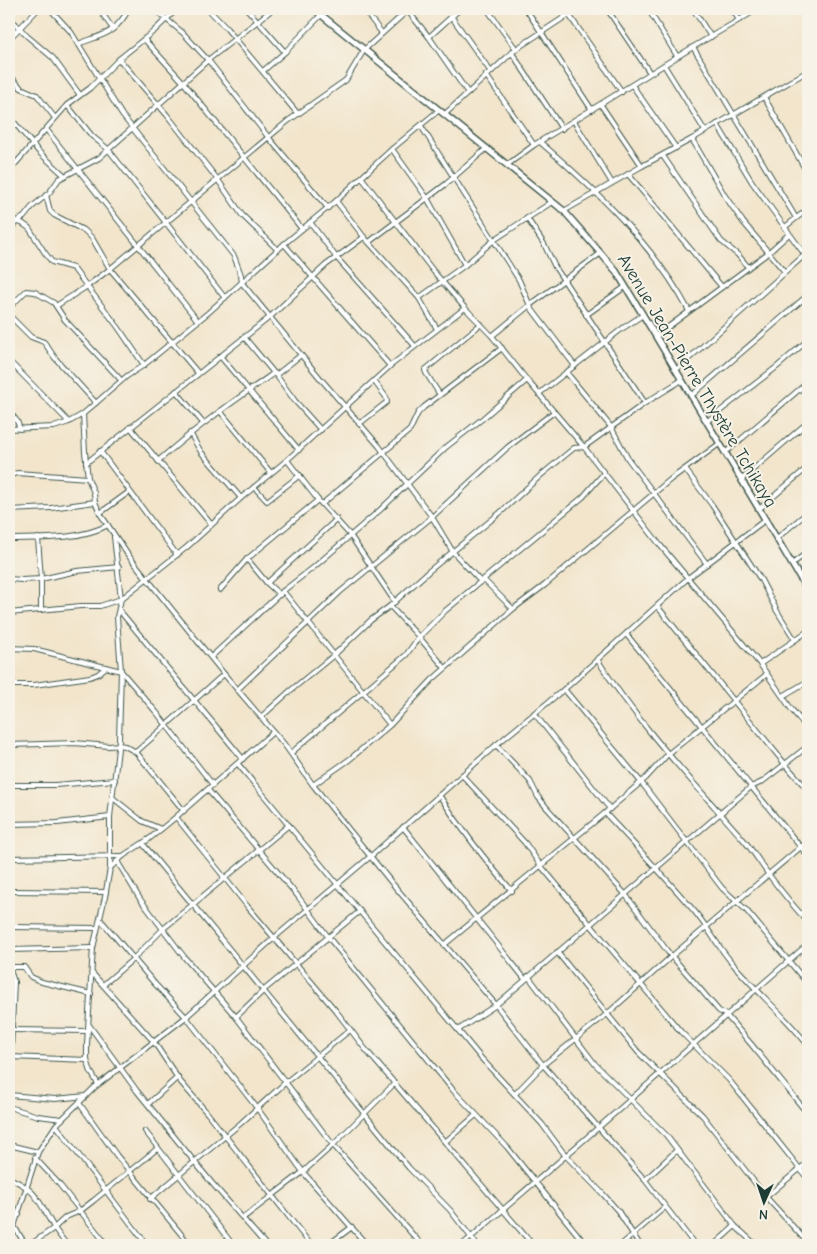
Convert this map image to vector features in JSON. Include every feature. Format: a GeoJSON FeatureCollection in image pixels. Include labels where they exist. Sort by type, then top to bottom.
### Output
{"type":"FeatureCollection","features":[{"type":"Feature","properties":{"kind":"street"},"geometry":{"type":"LineString","coordinates":[[9,39],[38,9]]}},
{"type":"Feature","properties":{"kind":"street"},"geometry":{"type":"LineString","coordinates":[[50,9],[71,32],[122,115],[234,256],[242,283],[383,452],[432,517],[453,552],[513,609]]}},
{"type":"Feature","properties":{"kind":"street"},"geometry":{"type":"LineString","coordinates":[[99,9],[114,29]]}},
{"type":"Feature","properties":{"kind":"street"},"geometry":{"type":"LineString","coordinates":[[78,44],[98,38],[114,29],[119,25],[129,9]]}},
{"type":"Feature","properties":{"kind":"street"},"geometry":{"type":"LineString","coordinates":[[154,9],[183,33],[208,60],[269,138],[328,208]]}},
{"type":"Feature","properties":{"kind":"street"},"geometry":{"type":"LineString","coordinates":[[10,167],[66,106],[99,80],[119,59],[177,9]]}},
{"type":"Feature","properties":{"kind":"street"},"geometry":{"type":"LineString","coordinates":[[208,9],[298,114]]}},
{"type":"Feature","properties":{"kind":"street"},"geometry":{"type":"LineString","coordinates":[[247,9],[285,52]]}},
{"type":"Feature","properties":{"kind":"street"},"geometry":{"type":"LineString","coordinates":[[9,230],[46,196],[64,175],[99,158],[208,60],[272,9]]}},
{"type":"Feature","properties":{"kind":"street","name":"Avenue Jean-Pierre Thystère Tchikaya"},"geometry":{"type":"LineString","coordinates":[[314,9],[564,211],[601,252],[616,271],[656,336],[808,591]]}},
{"type":"Feature","properties":{"kind":"street"},"geometry":{"type":"LineString","coordinates":[[363,9],[382,33]]}},
{"type":"Feature","properties":{"kind":"street"},"geometry":{"type":"LineString","coordinates":[[429,37],[453,12],[460,9]]}},
{"type":"Feature","properties":{"kind":"street"},"geometry":{"type":"LineString","coordinates":[[487,9],[516,49]]}},
{"type":"Feature","properties":{"kind":"street"},"geometry":{"type":"LineString","coordinates":[[526,9],[592,110]]}},
{"type":"Feature","properties":{"kind":"street"},"geometry":{"type":"LineString","coordinates":[[565,9],[622,92]]}},
{"type":"Feature","properties":{"kind":"street"},"geometry":{"type":"LineString","coordinates":[[444,114],[512,52],[577,9]]}},
{"type":"Feature","properties":{"kind":"street"},"geometry":{"type":"LineString","coordinates":[[607,9],[650,74]]}},
{"type":"Feature","properties":{"kind":"street"},"geometry":{"type":"LineString","coordinates":[[648,9],[678,56]]}},
{"type":"Feature","properties":{"kind":"street"},"geometry":{"type":"LineString","coordinates":[[692,9],[711,36]]}},
{"type":"Feature","properties":{"kind":"street"},"geometry":{"type":"LineString","coordinates":[[732,9],[739,20]]}},
{"type":"Feature","properties":{"kind":"street"},"geometry":{"type":"LineString","coordinates":[[507,165],[540,142],[678,56],[758,9]]}},
{"type":"Feature","properties":{"kind":"street"},"geometry":{"type":"LineString","coordinates":[[56,306],[110,269],[298,114],[346,80],[364,50],[406,10],[429,37],[468,93]]}},
{"type":"Feature","properties":{"kind":"street"},"geometry":{"type":"LineString","coordinates":[[453,12],[491,72]]}},
{"type":"Feature","properties":{"kind":"street"},"geometry":{"type":"LineString","coordinates":[[263,71],[285,52],[321,15]]}},
{"type":"Feature","properties":{"kind":"street"},"geometry":{"type":"LineString","coordinates":[[9,16],[19,28],[52,58],[80,95]]}},
{"type":"Feature","properties":{"kind":"street"},"geometry":{"type":"LineString","coordinates":[[144,39],[184,82],[302,229]]}},
{"type":"Feature","properties":{"kind":"street"},"geometry":{"type":"LineString","coordinates":[[693,47],[796,218]]}},
{"type":"Feature","properties":{"kind":"street"},"geometry":{"type":"LineString","coordinates":[[512,52],[562,129]]}},
{"type":"Feature","properties":{"kind":"street"},"geometry":{"type":"LineString","coordinates":[[119,59],[218,180],[242,215],[278,250]]}},
{"type":"Feature","properties":{"kind":"street"},"geometry":{"type":"LineString","coordinates":[[664,65],[705,131]]}},
{"type":"Feature","properties":{"kind":"street"},"geometry":{"type":"LineString","coordinates":[[564,211],[663,156],[808,71]]}},
{"type":"Feature","properties":{"kind":"street"},"geometry":{"type":"LineString","coordinates":[[9,74],[21,88],[37,95],[55,118]]}},
{"type":"Feature","properties":{"kind":"street"},"geometry":{"type":"LineString","coordinates":[[486,75],[534,146]]}},
{"type":"Feature","properties":{"kind":"street"},"geometry":{"type":"LineString","coordinates":[[632,85],[676,148]]}},
{"type":"Feature","properties":{"kind":"street"},"geometry":{"type":"LineString","coordinates":[[764,97],[808,174]]}},
{"type":"Feature","properties":{"kind":"street"},"geometry":{"type":"LineString","coordinates":[[601,105],[642,166]]}},
{"type":"Feature","properties":{"kind":"street"},"geometry":{"type":"LineString","coordinates":[[66,106],[92,136],[108,149],[225,298]]}},
{"type":"Feature","properties":{"kind":"street"},"geometry":{"type":"LineString","coordinates":[[9,429],[54,427],[83,414],[121,380],[144,365],[225,298],[284,244],[328,208],[439,110]]}},
{"type":"Feature","properties":{"kind":"street"},"geometry":{"type":"LineString","coordinates":[[9,116],[39,152],[64,175]]}},
{"type":"Feature","properties":{"kind":"street"},"geometry":{"type":"LineString","coordinates":[[574,121],[612,183]]}},
{"type":"Feature","properties":{"kind":"street"},"geometry":{"type":"LineString","coordinates":[[676,370],[807,254],[784,227],[752,182],[717,124]]}},
{"type":"Feature","properties":{"kind":"street"},"geometry":{"type":"LineString","coordinates":[[421,126],[519,280],[530,305],[544,327],[575,366]]}},
{"type":"Feature","properties":{"kind":"street"},"geometry":{"type":"LineString","coordinates":[[46,128],[198,321]]}},
{"type":"Feature","properties":{"kind":"street"},"geometry":{"type":"LineString","coordinates":[[692,139],[742,222],[785,272]]}},
{"type":"Feature","properties":{"kind":"street"},"geometry":{"type":"LineString","coordinates":[[540,142],[597,193],[658,263],[677,289],[689,311]]}},
{"type":"Feature","properties":{"kind":"street"},"geometry":{"type":"LineString","coordinates":[[369,242],[454,177],[487,148]]}},
{"type":"Feature","properties":{"kind":"street"},"geometry":{"type":"LineString","coordinates":[[392,150],[427,198],[465,265]]}},
{"type":"Feature","properties":{"kind":"street"},"geometry":{"type":"LineString","coordinates":[[663,156],[721,241],[738,255],[748,267]]}},
{"type":"Feature","properties":{"kind":"street"},"geometry":{"type":"LineString","coordinates":[[628,174],[722,287]]}},
{"type":"Feature","properties":{"kind":"street"},"geometry":{"type":"LineString","coordinates":[[362,178],[395,223],[443,282],[540,393],[660,545],[760,664],[808,729]]}},
{"type":"Feature","properties":{"kind":"street"},"geometry":{"type":"LineString","coordinates":[[46,196],[50,211],[54,215],[80,228],[92,238],[110,269],[198,372]]}},
{"type":"Feature","properties":{"kind":"street"},"geometry":{"type":"LineString","coordinates":[[336,201],[364,237],[419,298],[437,329]]}},
{"type":"Feature","properties":{"kind":"street"},"geometry":{"type":"LineString","coordinates":[[419,298],[465,265],[494,240],[552,202]]}},
{"type":"Feature","properties":{"kind":"street"},"geometry":{"type":"LineString","coordinates":[[784,227],[808,209]]}},
{"type":"Feature","properties":{"kind":"street"},"geometry":{"type":"LineString","coordinates":[[9,214],[16,222],[22,223],[29,228],[52,262],[73,268],[144,365]]}},
{"type":"Feature","properties":{"kind":"street"},"geometry":{"type":"LineString","coordinates":[[527,218],[544,244],[555,267],[644,403]]}},
{"type":"Feature","properties":{"kind":"street"},"geometry":{"type":"LineString","coordinates":[[310,222],[336,257],[415,346]]}},
{"type":"Feature","properties":{"kind":"street"},"geometry":{"type":"LineString","coordinates":[[656,336],[768,253],[790,234]]}},
{"type":"Feature","properties":{"kind":"street"},"geometry":{"type":"LineString","coordinates":[[86,463],[198,372],[270,317],[336,257],[364,237]]}},
{"type":"Feature","properties":{"kind":"street"},"geometry":{"type":"LineString","coordinates":[[284,244],[390,366]]}},
{"type":"Feature","properties":{"kind":"street"},"geometry":{"type":"LineString","coordinates":[[492,336],[601,252]]}},
{"type":"Feature","properties":{"kind":"street"},"geometry":{"type":"LineString","coordinates":[[586,315],[625,287]]}},
{"type":"Feature","properties":{"kind":"street"},"geometry":{"type":"LineString","coordinates":[[9,308],[26,290],[35,292],[56,306],[65,320],[121,380]]}},
{"type":"Feature","properties":{"kind":"street"},"geometry":{"type":"LineString","coordinates":[[691,396],[808,295]]}},
{"type":"Feature","properties":{"kind":"street"},"geometry":{"type":"LineString","coordinates":[[9,613],[88,605],[100,606],[121,599],[176,555],[299,450],[390,366],[465,308]]}},
{"type":"Feature","properties":{"kind":"street"},"geometry":{"type":"LineString","coordinates":[[9,315],[31,337],[44,342],[96,403]]}},
{"type":"Feature","properties":{"kind":"street"},"geometry":{"type":"LineString","coordinates":[[540,393],[604,342],[643,315]]}},
{"type":"Feature","properties":{"kind":"street"},"geometry":{"type":"LineString","coordinates":[[440,395],[425,370],[481,324]]}},
{"type":"Feature","properties":{"kind":"street"},"geometry":{"type":"LineString","coordinates":[[244,336],[295,401],[321,430]]}},
{"type":"Feature","properties":{"kind":"street"},"geometry":{"type":"LineString","coordinates":[[706,422],[808,340]]}},
{"type":"Feature","properties":{"kind":"street"},"geometry":{"type":"LineString","coordinates":[[220,590],[247,559],[410,430],[418,413],[502,348]]}},
{"type":"Feature","properties":{"kind":"street"},"geometry":{"type":"LineString","coordinates":[[158,461],[203,423],[301,355]]}},
{"type":"Feature","properties":{"kind":"street"},"geometry":{"type":"LineString","coordinates":[[220,356],[299,450]]}},
{"type":"Feature","properties":{"kind":"street"},"geometry":{"type":"LineString","coordinates":[[9,361],[68,422]]}},
{"type":"Feature","properties":{"kind":"street"},"geometry":{"type":"LineString","coordinates":[[566,372],[611,428],[628,459],[707,564]]}},
{"type":"Feature","properties":{"kind":"street"},"geometry":{"type":"LineString","coordinates":[[211,657],[408,484],[445,448],[527,380]]}},
{"type":"Feature","properties":{"kind":"street"},"geometry":{"type":"LineString","coordinates":[[261,717],[334,655],[371,620],[395,602],[574,448],[584,447],[644,403],[682,380]]}},
{"type":"Feature","properties":{"kind":"street"},"geometry":{"type":"LineString","coordinates":[[360,424],[387,402],[386,396],[374,381]]}},
{"type":"Feature","properties":{"kind":"street"},"geometry":{"type":"LineString","coordinates":[[725,454],[808,382]]}},
{"type":"Feature","properties":{"kind":"street"},"geometry":{"type":"LineString","coordinates":[[176,390],[203,423]]}},
{"type":"Feature","properties":{"kind":"street"},"geometry":{"type":"LineString","coordinates":[[9,411],[20,429]]}},
{"type":"Feature","properties":{"kind":"street"},"geometry":{"type":"LineString","coordinates":[[220,411],[271,473]]}},
{"type":"Feature","properties":{"kind":"street"},"geometry":{"type":"LineString","coordinates":[[237,690],[340,592],[432,517],[508,447],[554,412]]}},
{"type":"Feature","properties":{"kind":"street"},"geometry":{"type":"LineString","coordinates":[[83,414],[88,478],[100,513],[114,535],[146,578],[291,753],[313,785],[391,882],[496,1005],[543,1065],[645,1180],[695,1245]]}},
{"type":"Feature","properties":{"kind":"street"},"geometry":{"type":"LineString","coordinates":[[742,480],[808,422]]}},
{"type":"Feature","properties":{"kind":"street"},"geometry":{"type":"LineString","coordinates":[[130,427],[211,524]]}},
{"type":"Feature","properties":{"kind":"street"},"geometry":{"type":"LineString","coordinates":[[190,433],[201,452],[241,498]]}},
{"type":"Feature","properties":{"kind":"street"},"geometry":{"type":"LineString","coordinates":[[313,785],[350,759],[390,725],[445,668],[513,609],[545,585],[684,469],[719,444]]}},
{"type":"Feature","properties":{"kind":"street"},"geometry":{"type":"LineString","coordinates":[[100,451],[176,555]]}},
{"type":"Feature","properties":{"kind":"street"},"geometry":{"type":"LineString","coordinates":[[287,460],[320,502],[350,535],[395,602]]}},
{"type":"Feature","properties":{"kind":"street"},"geometry":{"type":"LineString","coordinates":[[758,509],[808,468]]}},
{"type":"Feature","properties":{"kind":"street"},"geometry":{"type":"LineString","coordinates":[[684,469],[712,505],[761,580],[794,640]]}},
{"type":"Feature","properties":{"kind":"street"},"geometry":{"type":"LineString","coordinates":[[291,753],[406,655],[419,636],[445,612],[583,497],[604,473]]}},
{"type":"Feature","properties":{"kind":"street"},"geometry":{"type":"LineString","coordinates":[[9,476],[17,474],[88,478]]}},
{"type":"Feature","properties":{"kind":"street"},"geometry":{"type":"LineString","coordinates":[[254,488],[265,501],[268,501],[300,475]]}},
{"type":"Feature","properties":{"kind":"street"},"geometry":{"type":"LineString","coordinates":[[100,513],[129,492]]}},
{"type":"Feature","properties":{"kind":"street"},"geometry":{"type":"LineString","coordinates":[[9,510],[51,508],[95,502]]}},
{"type":"Feature","properties":{"kind":"street"},"geometry":{"type":"LineString","coordinates":[[776,538],[808,512]]}},
{"type":"Feature","properties":{"kind":"street"},"geometry":{"type":"LineString","coordinates":[[267,583],[337,519]]}},
{"type":"Feature","properties":{"kind":"street"},"geometry":{"type":"LineString","coordinates":[[9,1242],[38,1152],[56,1125],[98,1084],[186,1018],[274,938],[371,856],[496,745],[564,689],[688,578],[766,520]]}},
{"type":"Feature","properties":{"kind":"street"},"geometry":{"type":"LineString","coordinates":[[9,539],[88,533],[108,526]]}},
{"type":"Feature","properties":{"kind":"street"},"geometry":{"type":"LineString","coordinates":[[98,1084],[90,1072],[87,1060],[88,1024],[93,948],[110,868],[110,817],[119,745],[121,671],[117,617],[121,599],[114,535]]}},
{"type":"Feature","properties":{"kind":"street"},"geometry":{"type":"LineString","coordinates":[[38,538],[41,610]]}},
{"type":"Feature","properties":{"kind":"street"},"geometry":{"type":"LineString","coordinates":[[792,564],[808,552]]}},
{"type":"Feature","properties":{"kind":"street"},"geometry":{"type":"LineString","coordinates":[[247,559],[267,583],[282,593],[309,622],[390,725]]}},
{"type":"Feature","properties":{"kind":"street"},"geometry":{"type":"LineString","coordinates":[[9,579],[41,578],[77,571],[119,567]]}},
{"type":"Feature","properties":{"kind":"street"},"geometry":{"type":"LineString","coordinates":[[390,606],[419,636],[445,668]]}},
{"type":"Feature","properties":{"kind":"street"},"geometry":{"type":"LineString","coordinates":[[657,606],[808,790]]}},
{"type":"Feature","properties":{"kind":"street"},"geometry":{"type":"LineString","coordinates":[[120,610],[243,759]]}},
{"type":"Feature","properties":{"kind":"street"},"geometry":{"type":"LineString","coordinates":[[760,664],[808,631]]}},
{"type":"Feature","properties":{"kind":"street"},"geometry":{"type":"LineString","coordinates":[[626,634],[808,856]]}},
{"type":"Feature","properties":{"kind":"street"},"geometry":{"type":"LineString","coordinates":[[9,648],[34,649],[121,671],[213,785]]}},
{"type":"Feature","properties":{"kind":"street"},"geometry":{"type":"LineString","coordinates":[[598,659],[612,682],[668,754],[744,840],[768,874],[808,922]]}},
{"type":"Feature","properties":{"kind":"street"},"geometry":{"type":"LineString","coordinates":[[9,685],[34,685],[90,677],[103,671],[106,667]]}},
{"type":"Feature","properties":{"kind":"street"},"geometry":{"type":"LineString","coordinates":[[136,752],[224,674]]}},
{"type":"Feature","properties":{"kind":"street"},"geometry":{"type":"LineString","coordinates":[[444,945],[610,809],[641,782],[668,754],[767,674]]}},
{"type":"Feature","properties":{"kind":"street"},"geometry":{"type":"LineString","coordinates":[[784,696],[808,681]]}},
{"type":"Feature","properties":{"kind":"street"},"geometry":{"type":"LineString","coordinates":[[564,689],[641,782],[716,881],[735,902],[746,910],[808,984]]}},
{"type":"Feature","properties":{"kind":"street"},"geometry":{"type":"LineString","coordinates":[[534,713],[610,809]]}},
{"type":"Feature","properties":{"kind":"street"},"geometry":{"type":"LineString","coordinates":[[110,868],[123,856],[143,844],[184,811],[273,732]]}},
{"type":"Feature","properties":{"kind":"street"},"geometry":{"type":"LineString","coordinates":[[9,745],[74,743],[125,746],[136,752],[184,811]]}},
{"type":"Feature","properties":{"kind":"street"},"geometry":{"type":"LineString","coordinates":[[496,745],[530,781],[542,803],[625,894],[672,956],[719,1011],[726,1015],[808,1114]]}},
{"type":"Feature","properties":{"kind":"street"},"geometry":{"type":"LineString","coordinates":[[458,1030],[496,1005],[751,787],[762,782],[808,746]]}},
{"type":"Feature","properties":{"kind":"street"},"geometry":{"type":"LineString","coordinates":[[238,764],[458,1030],[542,1124],[565,1155],[604,1194],[640,1245]]}},
{"type":"Feature","properties":{"kind":"street"},"geometry":{"type":"LineString","coordinates":[[462,775],[525,843],[541,866],[641,985],[693,1044],[729,1080],[808,1179]]}},
{"type":"Feature","properties":{"kind":"street"},"geometry":{"type":"LineString","coordinates":[[9,785],[54,785],[115,780]]}},
{"type":"Feature","properties":{"kind":"street"},"geometry":{"type":"LineString","coordinates":[[208,790],[308,909],[329,938],[453,1090],[507,1147],[586,1245]]}},
{"type":"Feature","properties":{"kind":"street"},"geometry":{"type":"LineString","coordinates":[[439,795],[466,836],[512,891]]}},
{"type":"Feature","properties":{"kind":"street"},"geometry":{"type":"LineString","coordinates":[[113,798],[142,821],[161,829]]}},
{"type":"Feature","properties":{"kind":"street"},"geometry":{"type":"LineString","coordinates":[[605,813],[657,868],[699,917],[717,946],[808,1044]]}},
{"type":"Feature","properties":{"kind":"street"},"geometry":{"type":"LineString","coordinates":[[9,824],[57,823],[110,817]]}},
{"type":"Feature","properties":{"kind":"street"},"geometry":{"type":"LineString","coordinates":[[176,817],[295,964],[532,1245]]}},
{"type":"Feature","properties":{"kind":"street"},"geometry":{"type":"LineString","coordinates":[[103,985],[133,959],[163,928],[289,825]]}},
{"type":"Feature","properties":{"kind":"street"},"geometry":{"type":"LineString","coordinates":[[403,827],[595,1064],[666,1135],[735,1226],[756,1245]]}},
{"type":"Feature","properties":{"kind":"street"},"geometry":{"type":"LineString","coordinates":[[515,1094],[543,1065],[607,1014],[672,956],[808,841]]}},
{"type":"Feature","properties":{"kind":"street"},"geometry":{"type":"LineString","coordinates":[[143,844],[409,1168],[450,1210],[477,1245]]}},
{"type":"Feature","properties":{"kind":"street"},"geometry":{"type":"LineString","coordinates":[[9,858],[123,856]]}},
{"type":"Feature","properties":{"kind":"street"},"geometry":{"type":"LineString","coordinates":[[117,861],[140,899],[185,958],[236,1017],[333,1145],[422,1245]]}},
{"type":"Feature","properties":{"kind":"street"},"geometry":{"type":"LineString","coordinates":[[9,891],[106,892]]}},
{"type":"Feature","properties":{"kind":"street"},"geometry":{"type":"LineString","coordinates":[[236,1017],[264,990],[360,911]]}},
{"type":"Feature","properties":{"kind":"street"},"geometry":{"type":"LineString","coordinates":[[100,919],[186,1018],[257,1108],[303,1172],[368,1245]]}},
{"type":"Feature","properties":{"kind":"street"},"geometry":{"type":"LineString","coordinates":[[9,927],[97,928]]}},
{"type":"Feature","properties":{"kind":"street"},"geometry":{"type":"LineString","coordinates":[[462,1245],[661,1074],[808,944]]}},
{"type":"Feature","properties":{"kind":"street"},"geometry":{"type":"LineString","coordinates":[[9,950],[93,948]]}},
{"type":"Feature","properties":{"kind":"street"},"geometry":{"type":"LineString","coordinates":[[557,952],[638,1052],[702,1116],[766,1197],[808,1243]]}},
{"type":"Feature","properties":{"kind":"street"},"geometry":{"type":"LineString","coordinates":[[86,1096],[55,1099],[9,1095],[9,1057],[12,1030],[10,1016],[14,976],[9,969],[11,967],[24,967],[31,976],[42,982],[91,994]]}},
{"type":"Feature","properties":{"kind":"street"},"geometry":{"type":"LineString","coordinates":[[92,973],[154,1042],[178,1077],[311,1245]]}},
{"type":"Feature","properties":{"kind":"street"},"geometry":{"type":"LineString","coordinates":[[88,1024],[119,1068],[195,1162],[266,1245]]}},
{"type":"Feature","properties":{"kind":"street"},"geometry":{"type":"LineString","coordinates":[[12,1030],[88,1031]]}},
{"type":"Feature","properties":{"kind":"street"},"geometry":{"type":"LineString","coordinates":[[150,1199],[226,1136],[316,1056],[350,1030]]}},
{"type":"Feature","properties":{"kind":"street"},"geometry":{"type":"LineString","coordinates":[[9,1057],[87,1060]]}},
{"type":"Feature","properties":{"kind":"street"},"geometry":{"type":"LineString","coordinates":[[148,1104],[178,1077]]}},
{"type":"Feature","properties":{"kind":"street"},"geometry":{"type":"LineString","coordinates":[[243,1218],[303,1172],[333,1145],[394,1083]]}},
{"type":"Feature","properties":{"kind":"street"},"geometry":{"type":"LineString","coordinates":[[80,1103],[150,1199],[190,1245]]}},
{"type":"Feature","properties":{"kind":"street"},"geometry":{"type":"LineString","coordinates":[[9,1108],[46,1118],[62,1119]]}},
{"type":"Feature","properties":{"kind":"street"},"geometry":{"type":"LineString","coordinates":[[445,1142],[476,1115]]}},
{"type":"Feature","properties":{"kind":"street"},"geometry":{"type":"LineString","coordinates":[[56,1125],[147,1245]]}},
{"type":"Feature","properties":{"kind":"street"},"geometry":{"type":"LineString","coordinates":[[145,1131],[233,1245]]}},
{"type":"Feature","properties":{"kind":"street"},"geometry":{"type":"LineString","coordinates":[[9,1145],[38,1152]]}},
{"type":"Feature","properties":{"kind":"street"},"geometry":{"type":"LineString","coordinates":[[30,1245],[66,1217],[80,1211],[158,1148]]}},
{"type":"Feature","properties":{"kind":"street"},"geometry":{"type":"LineString","coordinates":[[645,1180],[678,1150]]}},
{"type":"Feature","properties":{"kind":"street"},"geometry":{"type":"LineString","coordinates":[[35,1158],[107,1245]]}},
{"type":"Feature","properties":{"kind":"street"},"geometry":{"type":"LineString","coordinates":[[766,1197],[808,1162]]}},
{"type":"Feature","properties":{"kind":"street"},"geometry":{"type":"LineString","coordinates":[[9,1178],[26,1186],[41,1203],[54,1228],[67,1245]]}},
{"type":"Feature","properties":{"kind":"street"},"geometry":{"type":"LineString","coordinates":[[621,1245],[665,1207]]}},
{"type":"Feature","properties":{"kind":"street"},"geometry":{"type":"LineString","coordinates":[[9,1211],[18,1215]]}},
{"type":"Feature","properties":{"kind":"street"},"geometry":{"type":"LineString","coordinates":[[714,1245],[735,1226]]}},
{"type":"Feature","properties":{"kind":"street"},"geometry":{"type":"LineString","coordinates":[[328,1245],[352,1227]]}},
{"type":"Feature","properties":{"kind":"street"},"geometry":{"type":"LineString","coordinates":[[15,1228],[26,1245]]}}]}
